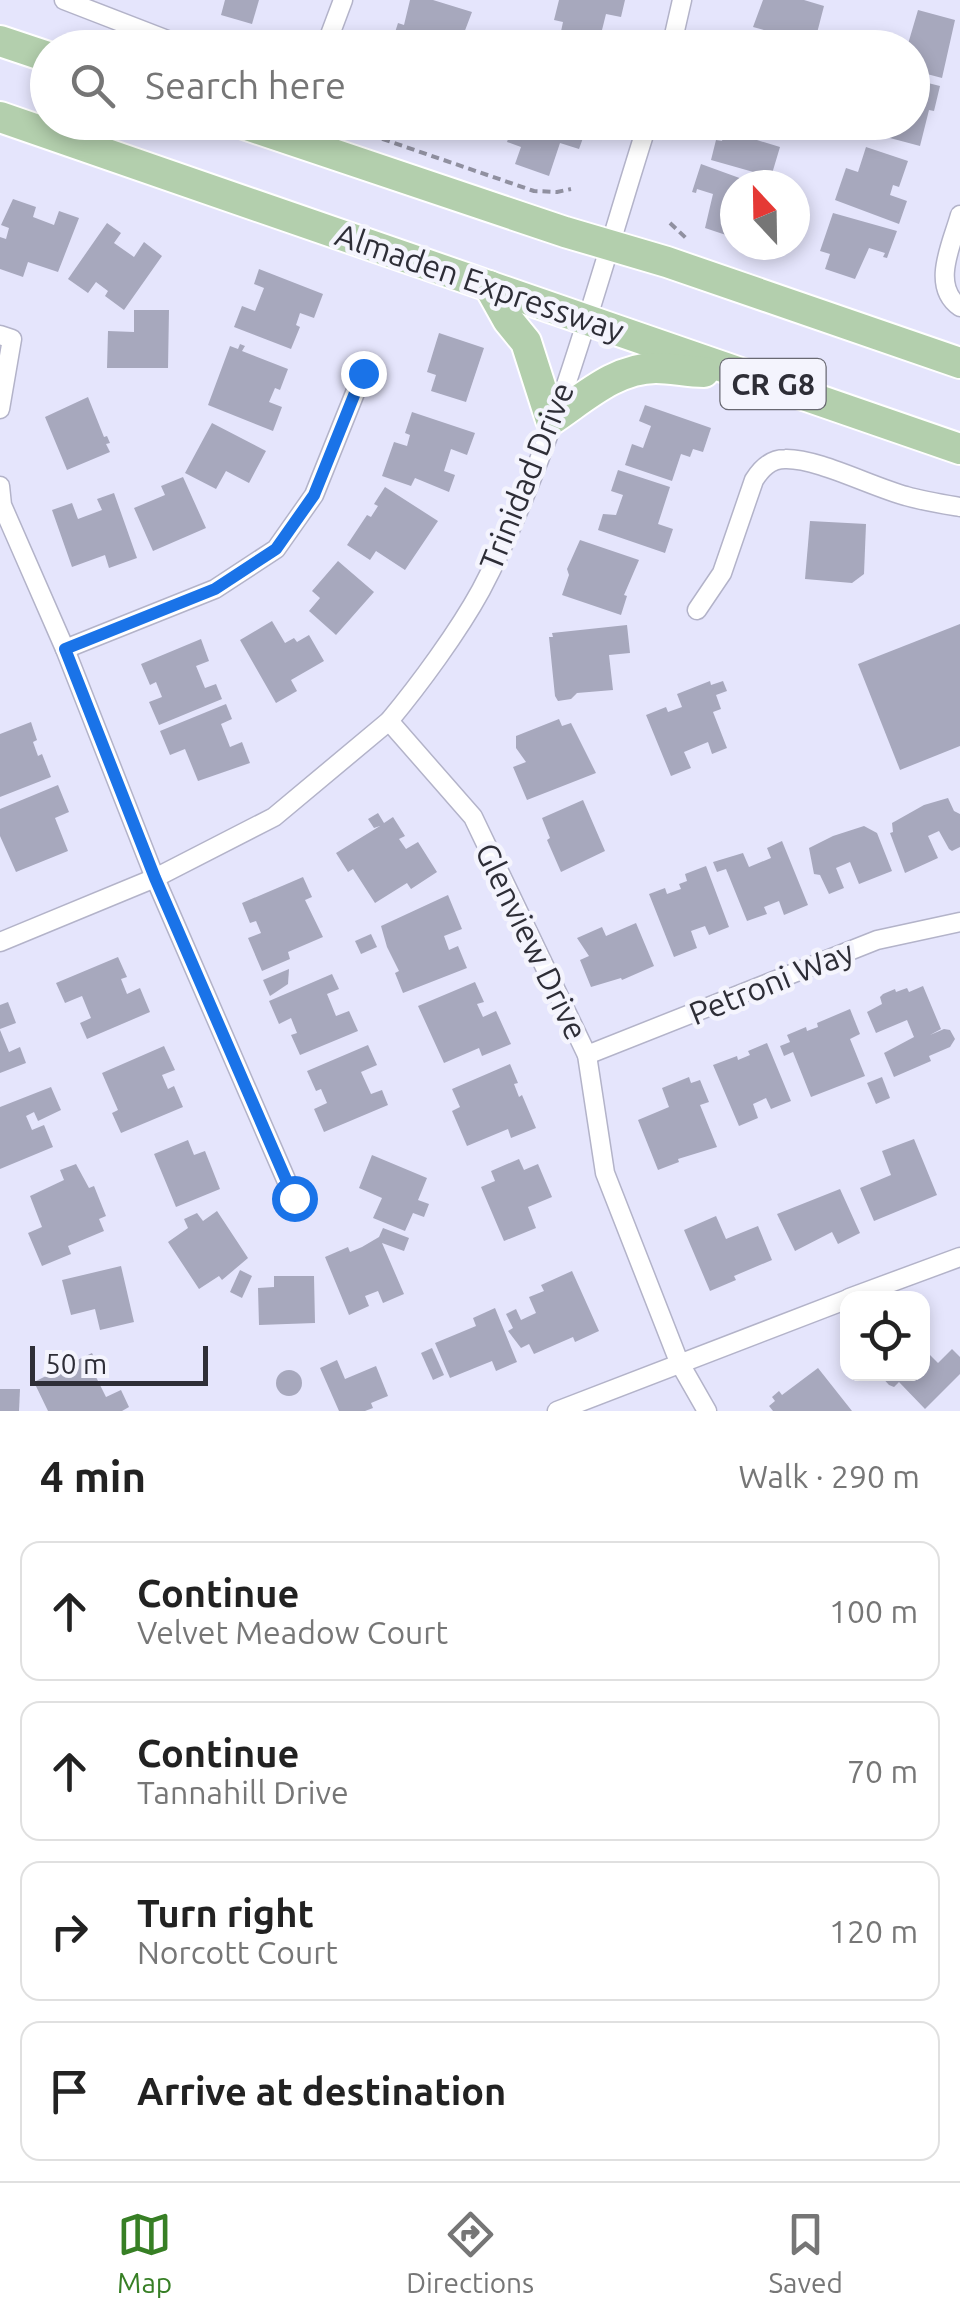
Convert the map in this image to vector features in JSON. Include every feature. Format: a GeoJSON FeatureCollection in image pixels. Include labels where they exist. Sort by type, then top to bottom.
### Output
{"type":"FeatureCollection","features":[{"type":"Feature","properties":{"kind":"main road"},"geometry":{"type":"LineString","coordinates":[[0,40],[30,51]]}},
{"type":"Feature","properties":{"kind":"main road","name":"Almaden Expressway"},"geometry":{"type":"LineString","coordinates":[[0,117],[30,127]]}},
{"type":"Feature","properties":{"kind":"main road","name":"Almaden Expressway"},"geometry":{"type":"LineString","coordinates":[[67,140],[960,450]]}},
{"type":"Feature","properties":{"kind":"main road","name":"CR G8"},"geometry":{"type":"LineString","coordinates":[[292,140],[960,363]]}},
{"type":"Feature","properties":{"kind":"main road"},"geometry":{"type":"LineString","coordinates":[[489,286],[526,342],[551,420],[610,380],[637,370],[732,370]]}},
{"type":"Feature","properties":{"kind":"street"},"geometry":{"type":"LineString","coordinates":[[64,0],[142,30]]}},
{"type":"Feature","properties":{"kind":"street"},"geometry":{"type":"LineString","coordinates":[[332,30],[343,0]]}},
{"type":"Feature","properties":{"kind":"street"},"geometry":{"type":"LineString","coordinates":[[675,30],[682,0]]}},
{"type":"Feature","properties":{"kind":"street","name":"Trinidad Drive"},"geometry":{"type":"LineString","coordinates":[[0,942],[155,878],[274,816],[388,721],[479,592],[524,498],[586,320],[642,140]]}},
{"type":"Feature","properties":{"kind":"street"},"geometry":{"type":"LineString","coordinates":[[953,301],[945,266],[960,215]]}},
{"type":"Feature","properties":{"kind":"street"},"geometry":{"type":"LineString","coordinates":[[0,335],[12,339],[0,410]]}},
{"type":"Feature","properties":{"kind":"street"},"geometry":{"type":"LineString","coordinates":[[65,649],[215,589],[276,549],[314,495],[363,373]]}},
{"type":"Feature","properties":{"kind":"street"},"geometry":{"type":"LineString","coordinates":[[696,610],[722,573],[754,480],[772,461],[804,462],[906,496],[960,507]]}},
{"type":"Feature","properties":{"kind":"street"},"geometry":{"type":"LineString","coordinates":[[0,486],[2,505],[65,649],[155,878],[294,1198]]}},
{"type":"Feature","properties":{"kind":"street","name":"Glenview Drive"},"geometry":{"type":"LineString","coordinates":[[388,721],[473,817],[587,1055],[604,1173],[679,1362],[707,1411]]}},
{"type":"Feature","properties":{"kind":"street","name":"Petroni Way"},"geometry":{"type":"LineString","coordinates":[[587,1055],[878,940],[960,922]]}},
{"type":"Feature","properties":{"kind":"street"},"geometry":{"type":"LineString","coordinates":[[869,1291],[960,1257]]}},
{"type":"Feature","properties":{"kind":"street"},"geometry":{"type":"LineString","coordinates":[[557,1411],[840,1302]]}},
{"type":"Feature","properties":{"kind":"path"},"geometry":{"type":"LineString","coordinates":[[385,140],[534,191],[571,189]]}},
{"type":"Feature","properties":{"kind":"building"},"geometry":{"type":"Polygon","coordinates":[[[225,0],[259,0],[252,24],[221,15],[225,0]]]}},
{"type":"Feature","properties":{"kind":"building"},"geometry":{"type":"Polygon","coordinates":[[[410,0],[433,0],[472,12],[465,30],[396,30],[398,23],[404,25],[410,0]]]}},
{"type":"Feature","properties":{"kind":"building"},"geometry":{"type":"Polygon","coordinates":[[[559,0],[625,0],[621,17],[606,14],[602,30],[561,30],[563,22],[554,20],[559,0]]]}},
{"type":"Feature","properties":{"kind":"building"},"geometry":{"type":"Polygon","coordinates":[[[763,0],[804,0],[824,6],[818,30],[753,27],[763,0]]]}},
{"type":"Feature","properties":{"kind":"building"},"geometry":{"type":"Polygon","coordinates":[[[918,10],[955,20],[942,78],[930,75],[930,30],[912,30],[918,10]]]}},
{"type":"Feature","properties":{"kind":"building"},"geometry":{"type":"Polygon","coordinates":[[[930,84],[940,86],[934,111],[930,110],[930,84]]]}},
{"type":"Feature","properties":{"kind":"building"},"geometry":{"type":"Polygon","coordinates":[[[582,140],[579,149],[560,143],[549,176],[515,164],[521,147],[507,142],[582,140]]]}},
{"type":"Feature","properties":{"kind":"building"},"geometry":{"type":"Polygon","coordinates":[[[716,140],[757,140],[780,147],[773,170],[746,170],[711,160],[716,140]]]}},
{"type":"Feature","properties":{"kind":"building"},"geometry":{"type":"Polygon","coordinates":[[[898,140],[922,140],[920,146],[898,140]]]}},
{"type":"Feature","properties":{"kind":"building"},"geometry":{"type":"Polygon","coordinates":[[[866,147],[908,161],[899,187],[893,185],[890,195],[907,201],[899,224],[835,200],[846,168],[858,172],[866,147]]]}},
{"type":"Feature","properties":{"kind":"building"},"geometry":{"type":"Polygon","coordinates":[[[701,164],[720,171],[720,233],[705,228],[713,194],[697,189],[692,192],[701,164]]]}},
{"type":"Feature","properties":{"kind":"building"},"geometry":{"type":"Polygon","coordinates":[[[13,199],[36,207],[33,217],[54,225],[59,211],[79,218],[58,272],[28,262],[23,277],[0,269],[0,237],[6,239],[9,228],[1,225],[13,199]]]}},
{"type":"Feature","properties":{"kind":"building"},"geometry":{"type":"Polygon","coordinates":[[[833,213],[897,231],[887,258],[883,257],[885,253],[869,248],[855,279],[825,269],[830,254],[820,251],[833,213]]]}},
{"type":"Feature","properties":{"kind":"building"},"geometry":{"type":"Polygon","coordinates":[[[107,223],[121,233],[114,243],[134,257],[144,242],[162,256],[124,310],[105,296],[108,291],[96,282],[88,293],[68,279],[107,223]]]}},
{"type":"Feature","properties":{"kind":"building"},"geometry":{"type":"Polygon","coordinates":[[[259,269],[323,294],[314,318],[300,313],[296,325],[300,327],[291,349],[234,327],[242,306],[255,311],[264,288],[254,284],[259,269]]]}},
{"type":"Feature","properties":{"kind":"building"},"geometry":{"type":"Polygon","coordinates":[[[134,310],[169,310],[168,368],[107,368],[108,331],[134,332],[134,310]]]}},
{"type":"Feature","properties":{"kind":"building"},"geometry":{"type":"Polygon","coordinates":[[[439,333],[484,348],[466,402],[431,391],[436,375],[427,372],[439,333]]]}},
{"type":"Feature","properties":{"kind":"building"},"geometry":{"type":"Polygon","coordinates":[[[240,344],[245,346],[242,351],[288,369],[280,390],[275,388],[269,402],[282,407],[273,431],[208,405],[230,346],[238,349],[240,344]]]}},
{"type":"Feature","properties":{"kind":"building"},"geometry":{"type":"Polygon","coordinates":[[[88,397],[110,443],[106,444],[110,452],[67,470],[45,417],[88,397]]]}},
{"type":"Feature","properties":{"kind":"building"},"geometry":{"type":"Polygon","coordinates":[[[645,405],[711,428],[703,452],[693,449],[690,457],[681,454],[672,481],[625,465],[632,444],[643,448],[651,426],[639,421],[645,405]]]}},
{"type":"Feature","properties":{"kind":"building"},"geometry":{"type":"Polygon","coordinates":[[[412,412],[475,433],[467,455],[451,449],[444,471],[455,475],[449,492],[415,478],[411,486],[382,476],[394,442],[407,446],[410,435],[405,433],[412,412]]]}},
{"type":"Feature","properties":{"kind":"building"},"geometry":{"type":"Polygon","coordinates":[[[212,423],[266,451],[249,483],[226,471],[216,489],[185,473],[212,423]]]}},
{"type":"Feature","properties":{"kind":"building"},"geometry":{"type":"Polygon","coordinates":[[[618,470],[670,487],[658,524],[673,529],[665,553],[598,530],[603,514],[616,515],[623,495],[611,491],[618,470]]]}},
{"type":"Feature","properties":{"kind":"building"},"geometry":{"type":"Polygon","coordinates":[[[183,477],[206,528],[153,551],[134,508],[165,495],[161,486],[183,477]]]}},
{"type":"Feature","properties":{"kind":"building"},"geometry":{"type":"Polygon","coordinates":[[[385,487],[438,521],[405,570],[376,551],[370,560],[347,545],[367,515],[371,517],[385,487]]]}},
{"type":"Feature","properties":{"kind":"building"},"geometry":{"type":"Polygon","coordinates":[[[114,493],[137,558],[109,568],[105,555],[72,567],[52,510],[72,503],[78,519],[102,510],[97,499],[114,493]]]}},
{"type":"Feature","properties":{"kind":"building"},"geometry":{"type":"Polygon","coordinates":[[[810,521],[866,524],[864,574],[852,583],[805,579],[810,521]]]}},
{"type":"Feature","properties":{"kind":"building"},"geometry":{"type":"Polygon","coordinates":[[[580,540],[639,560],[624,595],[627,596],[621,615],[562,595],[569,575],[567,569],[580,540]]]}},
{"type":"Feature","properties":{"kind":"building"},"geometry":{"type":"Polygon","coordinates":[[[338,561],[374,592],[336,635],[309,611],[320,598],[312,591],[338,561]]]}},
{"type":"Feature","properties":{"kind":"building"},"geometry":{"type":"Polygon","coordinates":[[[272,621],[285,643],[309,635],[324,661],[291,680],[297,691],[276,703],[240,640],[272,621]]]}},
{"type":"Feature","properties":{"kind":"building"},"geometry":{"type":"Polygon","coordinates":[[[960,624],[960,746],[900,770],[858,664],[960,624]]]}},
{"type":"Feature","properties":{"kind":"building"},"geometry":{"type":"Polygon","coordinates":[[[627,625],[630,653],[609,655],[613,690],[577,693],[571,699],[558,701],[549,637],[553,637],[552,633],[627,625]]]}},
{"type":"Feature","properties":{"kind":"building"},"geometry":{"type":"Polygon","coordinates":[[[201,639],[209,661],[196,666],[205,688],[216,684],[222,699],[159,725],[149,702],[162,697],[156,682],[150,685],[141,664],[201,639]]]}},
{"type":"Feature","properties":{"kind":"building"},"geometry":{"type":"Polygon","coordinates":[[[710,681],[711,685],[723,681],[727,691],[716,695],[721,709],[713,712],[727,748],[712,754],[708,742],[684,752],[691,768],[671,776],[646,715],[666,707],[668,712],[682,707],[677,694],[710,681]]]}},
{"type":"Feature","properties":{"kind":"building"},"geometry":{"type":"Polygon","coordinates":[[[226,704],[232,719],[221,724],[230,747],[242,742],[250,763],[198,781],[185,749],[170,755],[160,731],[226,704]]]}},
{"type":"Feature","properties":{"kind":"building"},"geometry":{"type":"Polygon","coordinates":[[[559,719],[562,726],[571,723],[596,773],[527,800],[513,767],[526,762],[516,748],[516,736],[559,719]]]}},
{"type":"Feature","properties":{"kind":"building"},"geometry":{"type":"Polygon","coordinates":[[[31,722],[38,756],[42,754],[51,777],[0,797],[0,734],[31,722]]]}},
{"type":"Feature","properties":{"kind":"building"},"geometry":{"type":"Polygon","coordinates":[[[58,785],[69,812],[55,818],[68,851],[16,872],[0,836],[0,809],[58,785]]]}},
{"type":"Feature","properties":{"kind":"building"},"geometry":{"type":"Polygon","coordinates":[[[948,798],[960,814],[960,847],[949,849],[939,831],[928,836],[938,858],[905,873],[890,833],[892,823],[924,805],[948,798]]]}},
{"type":"Feature","properties":{"kind":"building"},"geometry":{"type":"Polygon","coordinates":[[[583,800],[605,851],[561,872],[542,818],[583,800]]]}},
{"type":"Feature","properties":{"kind":"building"},"geometry":{"type":"Polygon","coordinates":[[[378,813],[384,823],[393,817],[405,836],[399,839],[406,849],[418,842],[437,872],[411,889],[407,883],[375,903],[353,869],[348,872],[336,853],[380,826],[374,828],[368,819],[378,813]]]}},
{"type":"Feature","properties":{"kind":"building"},"geometry":{"type":"Polygon","coordinates":[[[864,826],[877,833],[892,871],[859,884],[850,862],[836,868],[844,888],[829,894],[820,875],[814,874],[809,848],[864,826]]]}},
{"type":"Feature","properties":{"kind":"building"},"geometry":{"type":"Polygon","coordinates":[[[782,841],[808,905],[784,915],[779,901],[764,907],[767,914],[747,921],[726,869],[717,872],[713,862],[743,853],[749,867],[771,858],[767,848],[782,841]]]}},
{"type":"Feature","properties":{"kind":"building"},"geometry":{"type":"Polygon","coordinates":[[[706,866],[729,927],[709,935],[705,926],[691,931],[697,948],[674,957],[649,894],[665,888],[667,894],[681,889],[679,884],[687,881],[685,874],[706,866]]]}},
{"type":"Feature","properties":{"kind":"building"},"geometry":{"type":"Polygon","coordinates":[[[303,877],[312,897],[305,900],[323,937],[288,952],[290,959],[262,971],[248,938],[261,933],[256,921],[250,923],[242,903],[303,877]]]}},
{"type":"Feature","properties":{"kind":"building"},"geometry":{"type":"Polygon","coordinates":[[[448,895],[462,929],[444,936],[449,950],[458,946],[467,968],[403,993],[395,973],[399,971],[381,926],[448,895]]]}},
{"type":"Feature","properties":{"kind":"building"},"geometry":{"type":"Polygon","coordinates":[[[636,923],[654,966],[622,980],[591,987],[580,960],[589,956],[577,938],[602,927],[606,936],[636,923]]]}},
{"type":"Feature","properties":{"kind":"building"},"geometry":{"type":"Polygon","coordinates":[[[371,934],[377,947],[361,954],[355,941],[371,934]]]}},
{"type":"Feature","properties":{"kind":"building"},"geometry":{"type":"Polygon","coordinates":[[[118,957],[127,977],[121,979],[127,994],[140,988],[150,1012],[87,1039],[80,1023],[91,1018],[82,996],[65,1003],[56,983],[118,957]]]}},
{"type":"Feature","properties":{"kind":"building"},"geometry":{"type":"Polygon","coordinates":[[[289,969],[288,984],[270,996],[263,980],[289,969]]]}},
{"type":"Feature","properties":{"kind":"building"},"geometry":{"type":"Polygon","coordinates":[[[332,974],[339,989],[327,994],[336,1016],[349,1011],[358,1031],[300,1055],[291,1035],[297,1033],[291,1018],[279,1024],[269,1001],[332,974]]]}},
{"type":"Feature","properties":{"kind":"building"},"geometry":{"type":"Polygon","coordinates":[[[475,982],[484,1002],[477,1004],[483,1017],[496,1011],[511,1044],[482,1056],[479,1048],[444,1063],[418,1006],[475,982]]]}},
{"type":"Feature","properties":{"kind":"building"},"geometry":{"type":"Polygon","coordinates":[[[923,986],[941,1029],[930,1035],[944,1029],[950,1030],[955,1039],[950,1047],[929,1056],[931,1061],[894,1077],[884,1053],[914,1037],[907,1020],[876,1033],[867,1012],[882,1004],[883,994],[907,988],[909,992],[923,986]]]}},
{"type":"Feature","properties":{"kind":"building"},"geometry":{"type":"Polygon","coordinates":[[[8,1002],[16,1023],[0,1029],[0,1005],[8,1002]]]}},
{"type":"Feature","properties":{"kind":"building"},"geometry":{"type":"Polygon","coordinates":[[[850,1009],[860,1034],[850,1039],[865,1076],[811,1097],[793,1052],[784,1056],[780,1046],[790,1042],[787,1035],[818,1027],[817,1023],[850,1009]]]}},
{"type":"Feature","properties":{"kind":"building"},"geometry":{"type":"Polygon","coordinates":[[[0,1030],[9,1052],[20,1047],[26,1063],[0,1073],[0,1030]]]}},
{"type":"Feature","properties":{"kind":"building"},"geometry":{"type":"Polygon","coordinates":[[[767,1043],[791,1101],[771,1109],[766,1098],[753,1104],[758,1118],[739,1126],[713,1065],[737,1056],[738,1060],[767,1043]]]}},
{"type":"Feature","properties":{"kind":"building"},"geometry":{"type":"Polygon","coordinates":[[[368,1045],[377,1065],[361,1072],[371,1094],[382,1090],[388,1105],[324,1132],[314,1109],[327,1103],[307,1071],[368,1045]]]}},
{"type":"Feature","properties":{"kind":"building"},"geometry":{"type":"Polygon","coordinates":[[[164,1046],[175,1070],[162,1075],[168,1089],[174,1086],[183,1107],[121,1133],[112,1113],[118,1110],[102,1073],[164,1046]]]}},
{"type":"Feature","properties":{"kind":"building"},"geometry":{"type":"Polygon","coordinates":[[[510,1064],[519,1097],[522,1095],[536,1128],[511,1138],[508,1129],[467,1146],[452,1111],[460,1107],[452,1089],[510,1064]]]}},
{"type":"Feature","properties":{"kind":"building"},"geometry":{"type":"Polygon","coordinates":[[[689,1077],[691,1083],[700,1080],[709,1102],[700,1105],[717,1147],[658,1170],[638,1120],[669,1107],[662,1088],[689,1077]]]}},
{"type":"Feature","properties":{"kind":"building"},"geometry":{"type":"Polygon","coordinates":[[[882,1077],[890,1098],[876,1104],[867,1083],[882,1077]]]}},
{"type":"Feature","properties":{"kind":"building"},"geometry":{"type":"Polygon","coordinates":[[[51,1087],[61,1110],[38,1121],[34,1112],[26,1116],[32,1130],[44,1125],[53,1147],[0,1169],[0,1107],[51,1087]]]}},
{"type":"Feature","properties":{"kind":"building"},"geometry":{"type":"Polygon","coordinates":[[[914,1139],[937,1195],[874,1221],[860,1188],[891,1175],[882,1151],[914,1139]]]}},
{"type":"Feature","properties":{"kind":"building"},"geometry":{"type":"Polygon","coordinates":[[[188,1140],[194,1155],[205,1151],[220,1189],[176,1207],[154,1154],[188,1140]]]}},
{"type":"Feature","properties":{"kind":"building"},"geometry":{"type":"Polygon","coordinates":[[[372,1155],[427,1178],[418,1200],[429,1204],[424,1217],[413,1213],[405,1231],[373,1218],[382,1198],[359,1188],[372,1155]]]}},
{"type":"Feature","properties":{"kind":"building"},"geometry":{"type":"Polygon","coordinates":[[[519,1159],[524,1170],[538,1164],[552,1197],[528,1207],[536,1228],[504,1241],[481,1187],[495,1181],[491,1171],[519,1159]]]}},
{"type":"Feature","properties":{"kind":"building"},"geometry":{"type":"Polygon","coordinates":[[[76,1164],[89,1188],[94,1186],[106,1216],[99,1219],[104,1231],[68,1246],[71,1254],[42,1266],[28,1233],[42,1227],[30,1196],[64,1180],[60,1170],[76,1164]]]}},
{"type":"Feature","properties":{"kind":"building"},"geometry":{"type":"Polygon","coordinates":[[[840,1189],[860,1233],[838,1244],[832,1232],[795,1251],[777,1214],[840,1189]]]}},
{"type":"Feature","properties":{"kind":"building"},"geometry":{"type":"Polygon","coordinates":[[[217,1211],[248,1258],[222,1280],[219,1276],[199,1289],[168,1242],[188,1228],[184,1219],[197,1213],[203,1221],[217,1211]]]}},
{"type":"Feature","properties":{"kind":"building"},"geometry":{"type":"Polygon","coordinates":[[[716,1216],[726,1239],[758,1226],[772,1260],[710,1291],[684,1230],[716,1216]]]}},
{"type":"Feature","properties":{"kind":"building"},"geometry":{"type":"Polygon","coordinates":[[[383,1228],[409,1238],[404,1251],[382,1243],[404,1294],[383,1303],[378,1291],[365,1296],[369,1306],[349,1315],[325,1257],[348,1247],[350,1252],[362,1247],[379,1237],[383,1228]]]}},
{"type":"Feature","properties":{"kind":"building"},"geometry":{"type":"Polygon","coordinates":[[[121,1266],[134,1322],[100,1330],[95,1309],[71,1315],[62,1280],[121,1266]]]}},
{"type":"Feature","properties":{"kind":"building"},"geometry":{"type":"Polygon","coordinates":[[[240,1270],[252,1276],[242,1298],[230,1292],[240,1270]]]}},
{"type":"Feature","properties":{"kind":"building"},"geometry":{"type":"Polygon","coordinates":[[[572,1271],[599,1331],[575,1342],[573,1337],[534,1354],[529,1344],[521,1348],[508,1331],[513,1328],[506,1314],[516,1309],[521,1320],[536,1313],[529,1297],[544,1291],[541,1285],[572,1271]]]}},
{"type":"Feature","properties":{"kind":"building"},"geometry":{"type":"Polygon","coordinates":[[[274,1276],[314,1276],[315,1323],[259,1325],[258,1288],[274,1287],[274,1276]]]}},
{"type":"Feature","properties":{"kind":"building"},"geometry":{"type":"Polygon","coordinates":[[[495,1308],[517,1362],[496,1371],[492,1361],[450,1378],[435,1343],[476,1326],[473,1318],[495,1308]]]}},
{"type":"Feature","properties":{"kind":"building"},"geometry":{"type":"Polygon","coordinates":[[[432,1348],[444,1375],[433,1380],[421,1353],[432,1348]]]}},
{"type":"Feature","properties":{"kind":"building"},"geometry":{"type":"Polygon","coordinates":[[[952,1349],[960,1357],[960,1374],[925,1409],[899,1382],[894,1387],[885,1381],[930,1381],[930,1355],[938,1363],[952,1349]]]}},
{"type":"Feature","properties":{"kind":"building"},"geometry":{"type":"Polygon","coordinates":[[[92,1353],[100,1370],[94,1373],[106,1397],[121,1390],[129,1407],[122,1411],[48,1411],[34,1382],[52,1373],[54,1377],[65,1372],[63,1367],[92,1353]]]}},
{"type":"Feature","properties":{"kind":"building"},"geometry":{"type":"Polygon","coordinates":[[[337,1360],[345,1379],[376,1366],[388,1396],[371,1403],[373,1408],[365,1411],[339,1411],[320,1368],[337,1360]]]}},
{"type":"Feature","properties":{"kind":"building"},"geometry":{"type":"Polygon","coordinates":[[[818,1368],[852,1411],[773,1411],[769,1406],[775,1401],[772,1397],[779,1391],[782,1395],[818,1368]]]}},
{"type":"Feature","properties":{"kind":"building"},"geometry":{"type":"Polygon","coordinates":[[[289,1370],[298,1374],[302,1383],[298,1392],[289,1396],[280,1392],[276,1383],[280,1374],[289,1370]]]}},
{"type":"Feature","properties":{"kind":"building"},"geometry":{"type":"Polygon","coordinates":[[[0,1389],[20,1389],[19,1411],[0,1411],[0,1389]]]}},
{"type":"Feature","properties":{"kind":"route"},"geometry":{"type":"LineString","coordinates":[[294,1198],[155,878],[65,649],[215,589],[276,549],[314,495],[363,373]]}}]}
